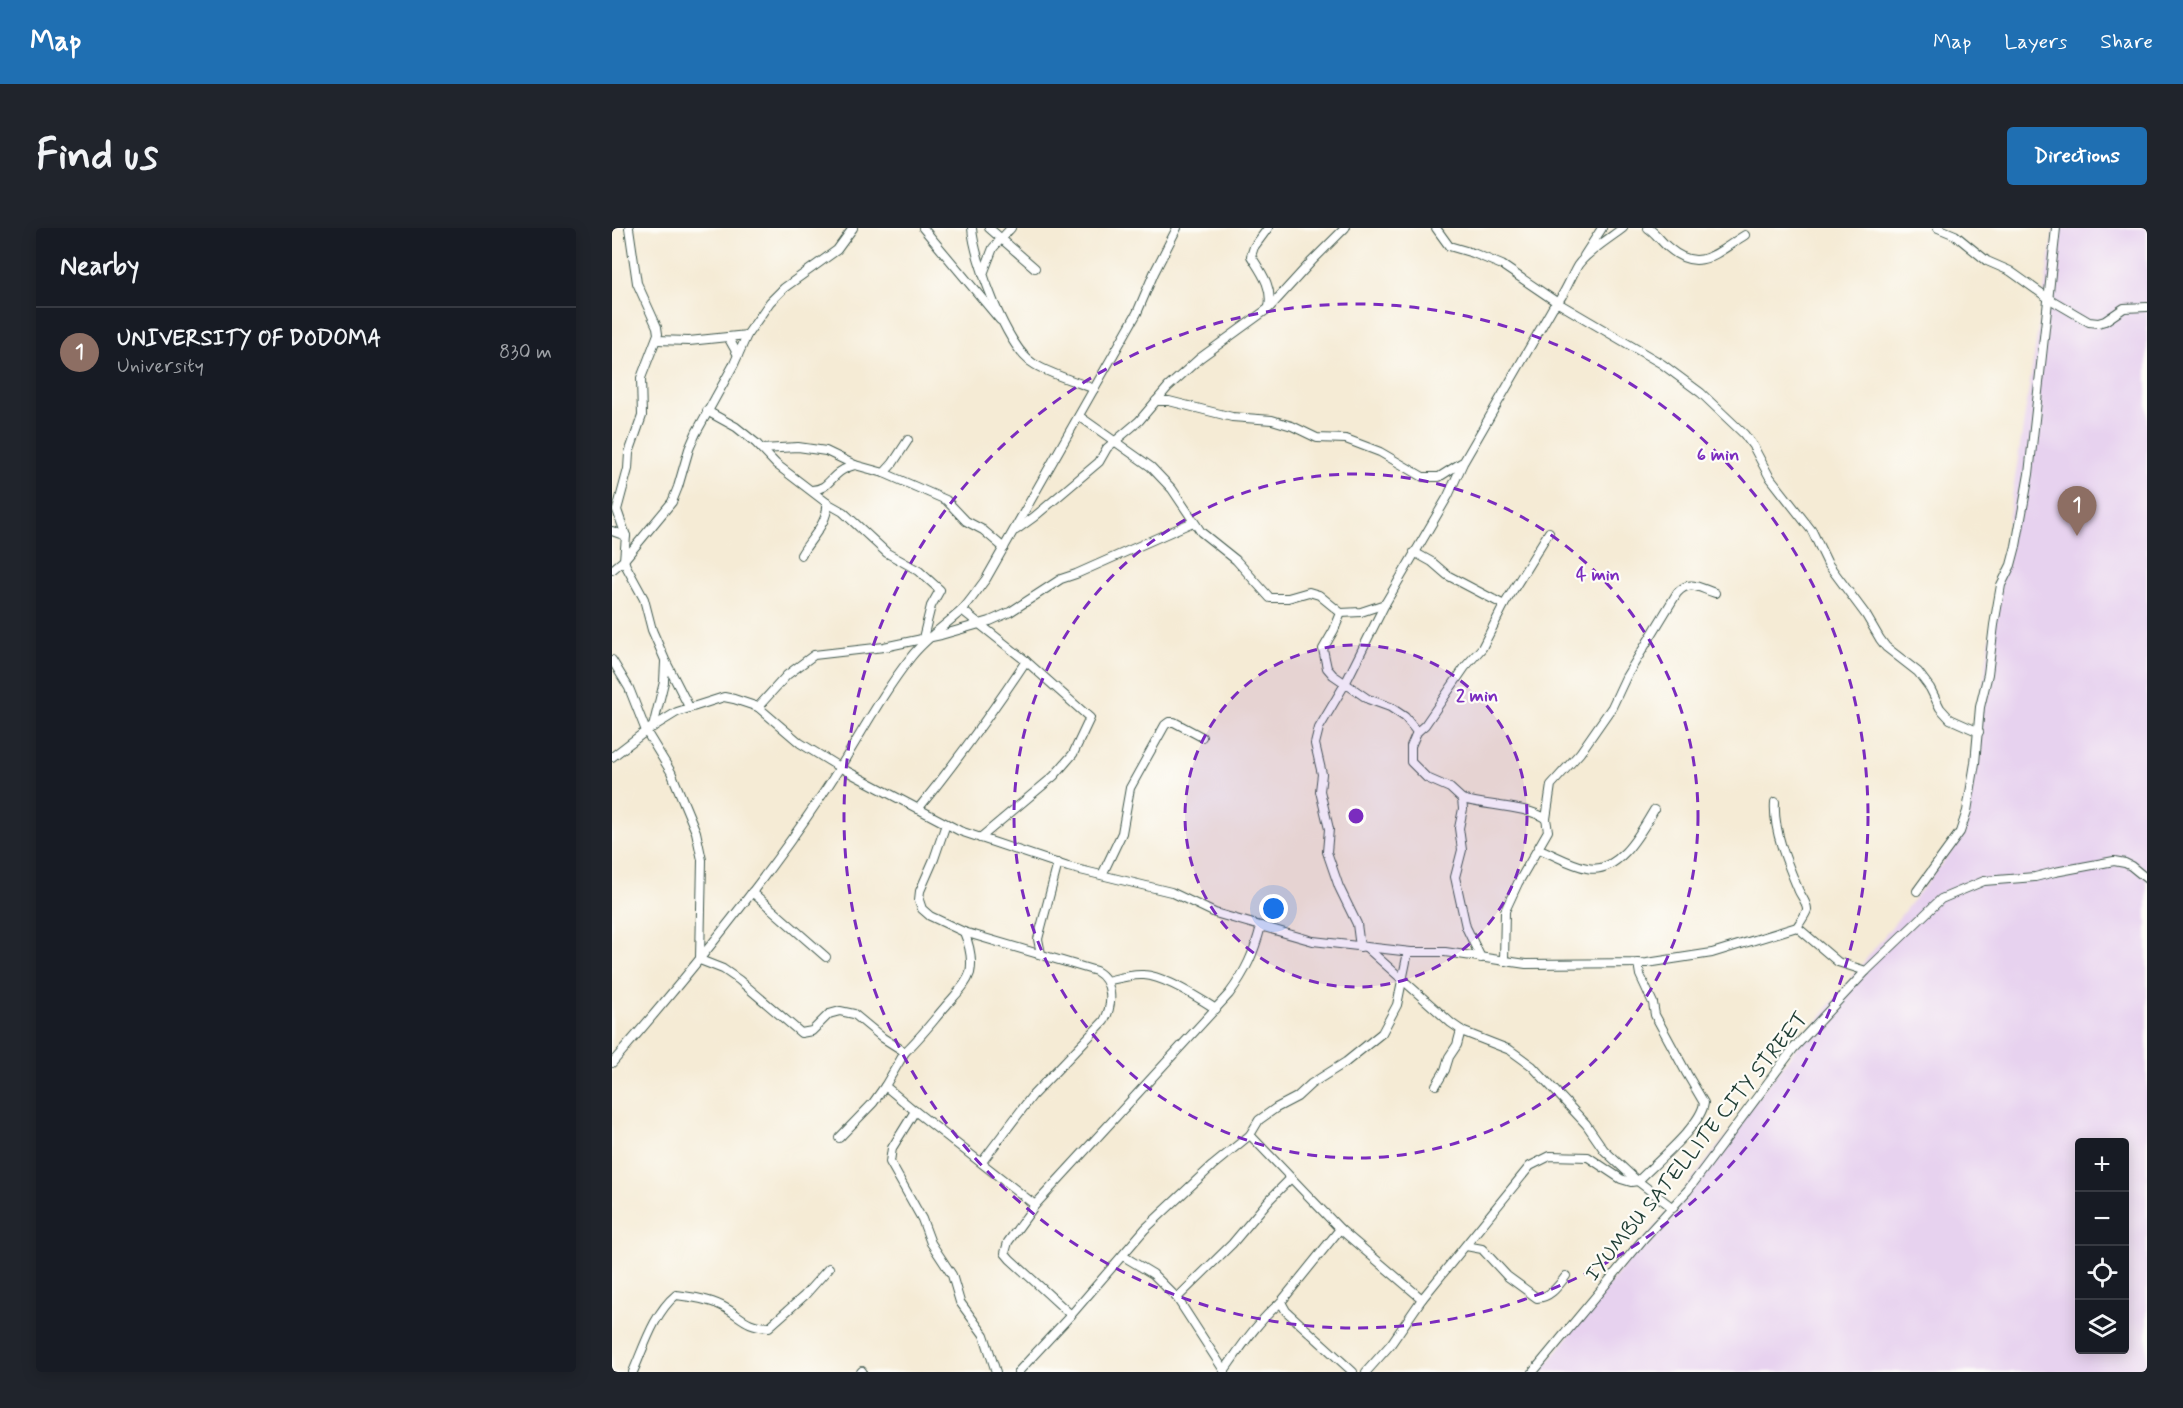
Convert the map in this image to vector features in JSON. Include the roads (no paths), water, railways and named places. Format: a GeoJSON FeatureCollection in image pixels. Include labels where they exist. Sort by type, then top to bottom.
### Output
{"type":"FeatureCollection","features":[{"type":"Feature","properties":{"kind":"street"},"geometry":{"type":"LineString","coordinates":[[629,228],[637,283],[657,327],[657,340],[641,378],[642,416],[629,453],[628,469],[617,510],[626,536],[624,560],[644,599],[652,630],[665,660],[689,707]]}},
{"type":"Feature","properties":{"kind":"street"},"geometry":{"type":"LineString","coordinates":[[612,570],[624,560],[672,502],[689,449],[708,411],[747,335],[776,294],[837,250],[854,228]]}},
{"type":"Feature","properties":{"kind":"street"},"geometry":{"type":"LineString","coordinates":[[923,228],[1008,330]]}},
{"type":"Feature","properties":{"kind":"street"},"geometry":{"type":"LineString","coordinates":[[972,228],[983,274],[1019,351],[1033,364],[1094,389]]}},
{"type":"Feature","properties":{"kind":"street"},"geometry":{"type":"LineString","coordinates":[[989,228],[1035,268]]}},
{"type":"Feature","properties":{"kind":"street"},"geometry":{"type":"LineString","coordinates":[[983,274],[993,248],[1011,228]]}},
{"type":"Feature","properties":{"kind":"street"},"geometry":{"type":"LineString","coordinates":[[612,1062],[700,960],[752,892],[824,793],[885,693],[926,638],[962,610],[986,579],[1137,312],[1177,228]]}},
{"type":"Feature","properties":{"kind":"street"},"geometry":{"type":"LineString","coordinates":[[1268,228],[1254,247],[1251,256],[1264,276],[1271,294],[1269,308]]}},
{"type":"Feature","properties":{"kind":"street"},"geometry":{"type":"LineString","coordinates":[[1012,532],[1034,518],[1099,462],[1107,448],[1139,422],[1168,387],[1200,358],[1269,308],[1345,228]]}},
{"type":"Feature","properties":{"kind":"street"},"geometry":{"type":"LineString","coordinates":[[1436,228],[1449,246],[1502,265],[1558,303],[1662,364],[1701,393],[1744,434],[1758,454],[1769,476],[1812,531],[1828,564],[1866,615],[1886,647],[1918,672],[1930,688],[1940,708],[1950,719],[1979,732]]}},
{"type":"Feature","properties":{"kind":"street"},"geometry":{"type":"LineString","coordinates":[[1602,228],[1463,462],[1448,496],[1384,604],[1345,684],[1319,728],[1315,744],[1322,774],[1320,791],[1329,829],[1327,852],[1363,947],[1461,1030],[1510,1050],[1532,1066],[1586,1124],[1604,1150],[1638,1181],[1673,1208]]}},
{"type":"Feature","properties":{"kind":"street"},"geometry":{"type":"LineString","coordinates":[[1580,263],[1623,228]]}},
{"type":"Feature","properties":{"kind":"street"},"geometry":{"type":"LineString","coordinates":[[1648,228],[1681,258],[1691,261],[1707,258],[1745,235]]}},
{"type":"Feature","properties":{"kind":"street"},"geometry":{"type":"LineString","coordinates":[[1938,228],[1955,235],[1987,261],[2010,271],[2048,298],[2094,323],[2105,321],[2124,308],[2147,307]]}},
{"type":"Feature","properties":{"kind":"street"},"geometry":{"type":"LineString","coordinates":[[1917,891],[1960,832],[1967,811],[1979,732],[1980,707],[1988,674],[2001,585],[2011,565],[2016,546],[2029,474],[2056,228]]}},
{"type":"Feature","properties":{"kind":"street"},"geometry":{"type":"LineString","coordinates":[[657,340],[688,341],[747,335]]}},
{"type":"Feature","properties":{"kind":"street"},"geometry":{"type":"LineString","coordinates":[[728,337],[738,355]]}},
{"type":"Feature","properties":{"kind":"street"},"geometry":{"type":"LineString","coordinates":[[1156,401],[1170,401],[1232,417],[1272,420],[1292,426],[1317,438],[1346,440],[1380,452],[1423,477],[1439,477],[1463,462]]}},
{"type":"Feature","properties":{"kind":"street"},"geometry":{"type":"LineString","coordinates":[[708,411],[736,427],[776,464],[827,503],[843,512],[887,553],[920,572],[940,590],[931,606],[926,638]]}},
{"type":"Feature","properties":{"kind":"street"},"geometry":{"type":"LineString","coordinates":[[1079,416],[1149,465],[1165,481],[1207,538],[1236,560],[1270,598],[1288,598],[1309,592],[1319,595],[1341,613],[1349,614],[1384,604]]}},
{"type":"Feature","properties":{"kind":"street"},"geometry":{"type":"LineString","coordinates":[[884,473],[908,440]]}},
{"type":"Feature","properties":{"kind":"street"},"geometry":{"type":"LineString","coordinates":[[762,449],[798,447],[826,451],[855,465],[884,473],[946,500],[966,520],[984,530],[1004,548]]}},
{"type":"Feature","properties":{"kind":"street"},"geometry":{"type":"LineString","coordinates":[[812,490],[821,490],[836,475],[855,465]]}},
{"type":"Feature","properties":{"kind":"street"},"geometry":{"type":"LineString","coordinates":[[801,555],[812,536],[823,524],[828,512],[827,503]]}},
{"type":"Feature","properties":{"kind":"street"},"geometry":{"type":"LineString","coordinates":[[758,707],[787,675],[814,655],[884,647],[1000,618],[1061,579],[1193,522]]}},
{"type":"Feature","properties":{"kind":"street"},"geometry":{"type":"LineString","coordinates":[[612,531],[626,536]]}},
{"type":"Feature","properties":{"kind":"street"},"geometry":{"type":"LineString","coordinates":[[1546,819],[1537,813],[1462,799],[1450,788],[1427,778],[1411,762],[1410,746],[1417,732],[1425,725],[1482,648],[1504,605],[1550,532]]}},
{"type":"Feature","properties":{"kind":"street"},"geometry":{"type":"LineString","coordinates":[[1414,552],[1432,562],[1447,575],[1504,605]]}},
{"type":"Feature","properties":{"kind":"street"},"geometry":{"type":"LineString","coordinates":[[1504,961],[1505,912],[1518,883],[1548,831],[1546,819],[1551,785],[1580,753],[1612,707],[1626,677],[1677,593],[1683,586],[1692,585],[1715,593]]}},
{"type":"Feature","properties":{"kind":"street"},"geometry":{"type":"LineString","coordinates":[[962,610],[1026,661],[1090,718],[1073,754],[1054,776],[980,838]]}},
{"type":"Feature","properties":{"kind":"street"},"geometry":{"type":"LineString","coordinates":[[1341,613],[1323,649],[1327,668],[1333,675],[1368,699],[1390,707],[1405,717],[1417,732]]}},
{"type":"Feature","properties":{"kind":"street"},"geometry":{"type":"LineString","coordinates":[[612,660],[629,688],[686,803],[700,845],[702,860],[700,960]]}},
{"type":"Feature","properties":{"kind":"street"},"geometry":{"type":"LineString","coordinates":[[650,729],[664,682],[665,660]]}},
{"type":"Feature","properties":{"kind":"street"},"geometry":{"type":"LineString","coordinates":[[918,809],[982,727],[1026,661]]}},
{"type":"Feature","properties":{"kind":"street"},"geometry":{"type":"LineString","coordinates":[[612,757],[666,717],[689,707],[724,697],[758,707],[800,743],[839,767],[946,824],[980,838],[1058,863],[1171,892],[1215,913],[1313,941],[1408,952],[1445,952],[1542,965],[1638,963],[1712,953],[1797,927],[1807,906],[1784,849],[1774,816],[1775,802]]}},
{"type":"Feature","properties":{"kind":"street"},"geometry":{"type":"LineString","coordinates":[[1102,875],[1122,833],[1130,788],[1166,725],[1174,722],[1202,737]]}},
{"type":"Feature","properties":{"kind":"street"},"geometry":{"type":"LineString","coordinates":[[1462,799],[1463,809],[1459,828],[1462,850],[1455,877],[1466,927],[1480,957]]}},
{"type":"Feature","properties":{"kind":"street"},"geometry":{"type":"LineString","coordinates":[[1539,849],[1587,868],[1606,867],[1632,845],[1654,810]]}},
{"type":"Feature","properties":{"kind":"street"},"geometry":{"type":"LineString","coordinates":[[946,824],[920,891],[919,900],[922,909],[930,916],[964,932],[1096,971],[1104,975],[1110,996],[1109,1012],[1104,1021],[1032,1096],[982,1162]]}},
{"type":"Feature","properties":{"kind":"street","name":"IYUMBU SATELLITE CITY STREET"},"geometry":{"type":"LineString","coordinates":[[1533,1372],[1645,1237],[1673,1208],[1793,1049],[1866,971],[1941,899],[1984,880],[2035,878],[2114,861],[2125,862],[2147,879]]}},
{"type":"Feature","properties":{"kind":"street"},"geometry":{"type":"LineString","coordinates":[[1041,954],[1038,939],[1058,863]]}},
{"type":"Feature","properties":{"kind":"street"},"geometry":{"type":"LineString","coordinates":[[752,892],[826,957]]}},
{"type":"Feature","properties":{"kind":"street"},"geometry":{"type":"LineString","coordinates":[[1071,1315],[1010,1259],[1005,1252],[1008,1242],[1035,1205],[1216,1009],[1241,977],[1253,955],[1261,926]]}},
{"type":"Feature","properties":{"kind":"street"},"geometry":{"type":"LineString","coordinates":[[1797,927],[1838,962],[1866,971]]}},
{"type":"Feature","properties":{"kind":"street"},"geometry":{"type":"LineString","coordinates":[[839,1138],[873,1103],[905,1052],[922,1036],[961,989],[969,975],[971,965],[969,944],[964,932]]}},
{"type":"Feature","properties":{"kind":"street"},"geometry":{"type":"LineString","coordinates":[[1018,1372],[1145,1229],[1212,1166],[1250,1135],[1259,1120],[1297,1097],[1311,1084],[1346,1062],[1382,1033],[1397,1005],[1408,952]]}},
{"type":"Feature","properties":{"kind":"street"},"geometry":{"type":"LineString","coordinates":[[700,960],[723,969],[739,980],[801,1033],[812,1031],[829,1014],[840,1011],[854,1014],[883,1038],[905,1052]]}},
{"type":"Feature","properties":{"kind":"street"},"geometry":{"type":"LineString","coordinates":[[1366,1372],[1391,1344],[1422,1299],[1530,1167],[1550,1156],[1588,1157],[1621,1179],[1631,1182],[1638,1181],[1677,1143],[1700,1116],[1704,1102],[1701,1094],[1686,1074],[1655,1015],[1653,1003],[1640,975],[1638,963]]}},
{"type":"Feature","properties":{"kind":"street"},"geometry":{"type":"LineString","coordinates":[[1107,981],[1148,975],[1190,993],[1216,1009]]}},
{"type":"Feature","properties":{"kind":"street"},"geometry":{"type":"LineString","coordinates":[[1436,1085],[1445,1070],[1449,1057],[1457,1046],[1461,1030]]}},
{"type":"Feature","properties":{"kind":"street"},"geometry":{"type":"LineString","coordinates":[[885,1086],[1035,1205]]}},
{"type":"Feature","properties":{"kind":"street"},"geometry":{"type":"LineString","coordinates":[[915,1112],[892,1148],[890,1162],[922,1219],[931,1243],[952,1275],[960,1302],[984,1335],[996,1372]]}},
{"type":"Feature","properties":{"kind":"street"},"geometry":{"type":"LineString","coordinates":[[1250,1135],[1340,1229],[1422,1299]]}},
{"type":"Feature","properties":{"kind":"street"},"geometry":{"type":"LineString","coordinates":[[1177,1298],[1232,1244],[1291,1178]]}},
{"type":"Feature","properties":{"kind":"street"},"geometry":{"type":"LineString","coordinates":[[1123,1256],[1153,1274],[1177,1298],[1225,1371],[1270,1312],[1281,1302],[1340,1229]]}},
{"type":"Feature","properties":{"kind":"street"},"geometry":{"type":"LineString","coordinates":[[1466,1246],[1482,1249],[1507,1276],[1537,1298],[1543,1298],[1552,1293],[1566,1276]]}},
{"type":"Feature","properties":{"kind":"street"},"geometry":{"type":"LineString","coordinates":[[633,1372],[660,1314],[668,1301],[676,1295],[698,1298],[720,1305],[753,1326],[768,1327],[804,1296],[829,1268]]}},
{"type":"Feature","properties":{"kind":"street"},"geometry":{"type":"LineString","coordinates":[[1281,1302],[1286,1311],[1353,1372]]}},
{"type":"Feature","properties":{"kind":"place","name":"UNIVERSITY OF DODOMA"},"geometry":{"type":"Point","coordinates":[2077,536]}}]}
